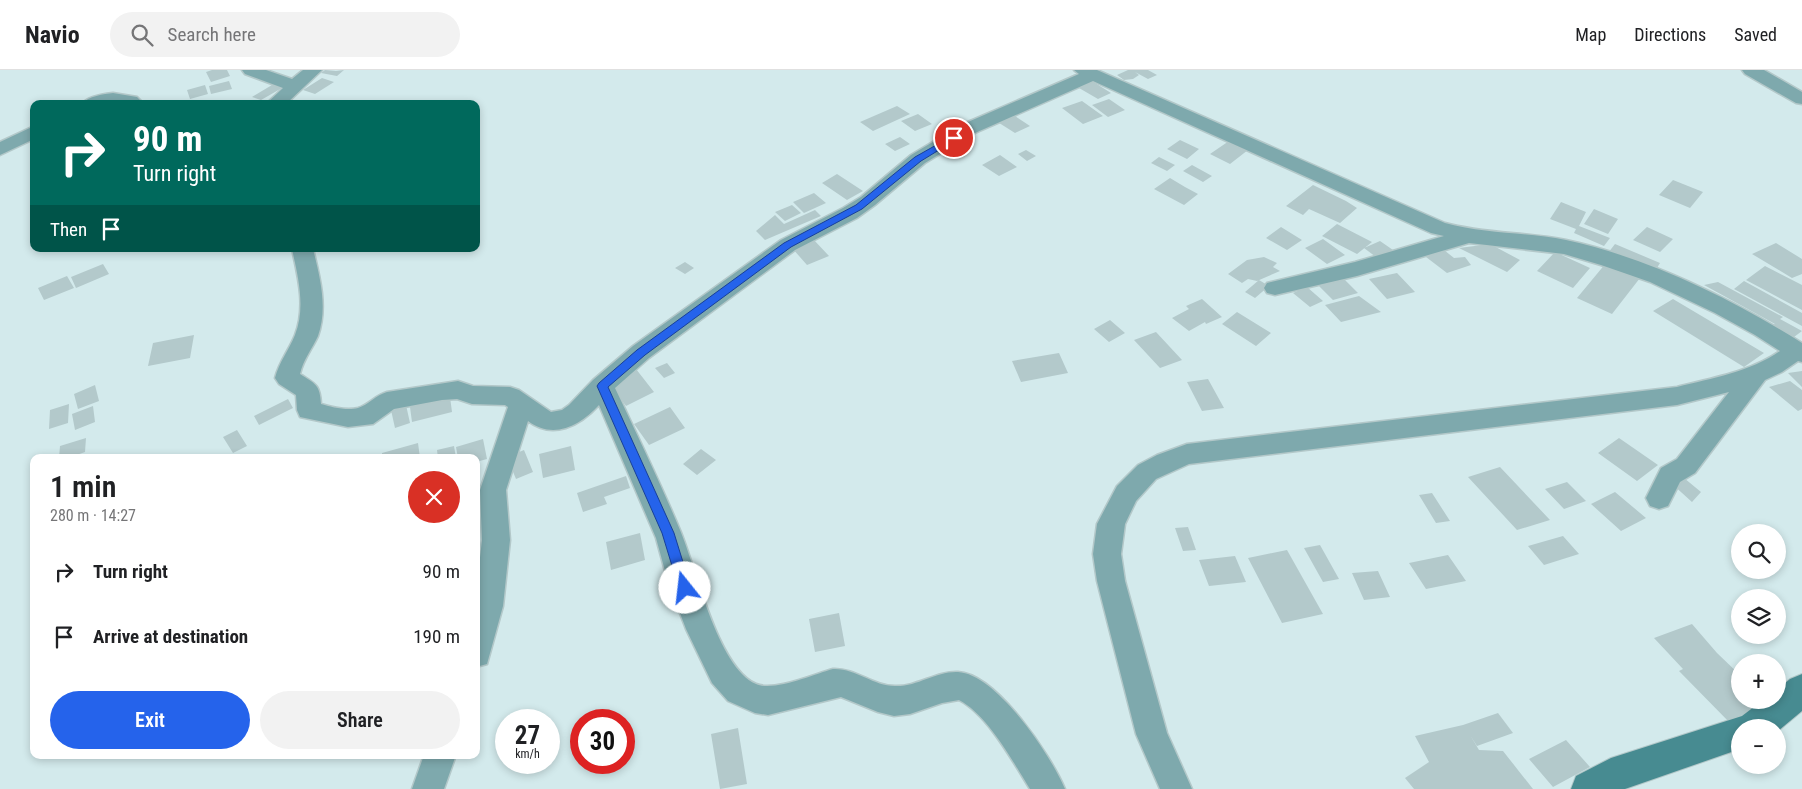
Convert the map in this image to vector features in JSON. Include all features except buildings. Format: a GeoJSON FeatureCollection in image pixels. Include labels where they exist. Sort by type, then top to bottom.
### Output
{"type":"FeatureCollection","features":[{"type":"Feature","properties":{"kind":"street"},"geometry":{"type":"LineString","coordinates":[[251,70],[295,86]]}},
{"type":"Feature","properties":{"kind":"street"},"geometry":{"type":"LineString","coordinates":[[279,100],[313,70]]}},
{"type":"Feature","properties":{"kind":"street"},"geometry":{"type":"LineString","coordinates":[[303,252],[312,311],[306,336],[288,371],[287,378],[308,391],[309,410],[328,416],[364,417],[387,401],[458,390],[472,396],[510,396],[545,421],[554,422],[570,417],[578,412],[602,386],[641,352],[780,251],[868,201],[918,159],[939,146],[1013,108],[1092,75],[1123,70]]}},
{"type":"Feature","properties":{"kind":"street"},"geometry":{"type":"LineString","coordinates":[[1751,70],[1802,99]]}},
{"type":"Feature","properties":{"kind":"street"},"geometry":{"type":"LineString","coordinates":[[1092,75],[1438,228],[1468,236],[1565,247],[1658,277],[1763,329],[1799,352],[1772,368],[1734,382],[1677,396],[1186,454],[1147,472],[1126,494],[1111,524],[1107,554],[1111,581],[1152,734],[1176,789]]}},
{"type":"Feature","properties":{"kind":"street"},"geometry":{"type":"LineString","coordinates":[[105,100],[124,100]]}},
{"type":"Feature","properties":{"kind":"street"},"geometry":{"type":"LineString","coordinates":[[0,149],[30,134]]}},
{"type":"Feature","properties":{"kind":"street"},"geometry":{"type":"LineString","coordinates":[[1275,288],[1356,268],[1468,236]]}},
{"type":"Feature","properties":{"kind":"street"},"geometry":{"type":"LineString","coordinates":[[1659,498],[1670,475],[1686,466],[1758,373]]}},
{"type":"Feature","properties":{"kind":"street"},"geometry":{"type":"LineString","coordinates":[[602,386],[668,533],[685,588],[716,662],[738,690],[759,700],[781,698],[836,682],[848,685],[880,699],[894,701],[913,698],[943,687],[962,686],[975,692],[990,704],[1050,789]]}},
{"type":"Feature","properties":{"kind":"street"},"geometry":{"type":"LineString","coordinates":[[480,639],[489,606],[495,549],[492,490],[521,404]]}},
{"type":"Feature","properties":{"kind":"street"},"geometry":{"type":"LineString","coordinates":[[1765,719],[1802,690]]}},
{"type":"Feature","properties":{"kind":"street"},"geometry":{"type":"LineString","coordinates":[[1588,789],[1624,770],[1731,735]]}},
{"type":"Feature","properties":{"kind":"street"},"geometry":{"type":"LineString","coordinates":[[428,789],[439,759]]}},
{"type":"Feature","properties":{"kind":"route"},"geometry":{"type":"LineString","coordinates":[[685,588],[668,533],[602,386],[641,352],[788,245],[850,213],[868,201],[918,159],[954,138]]}}]}
